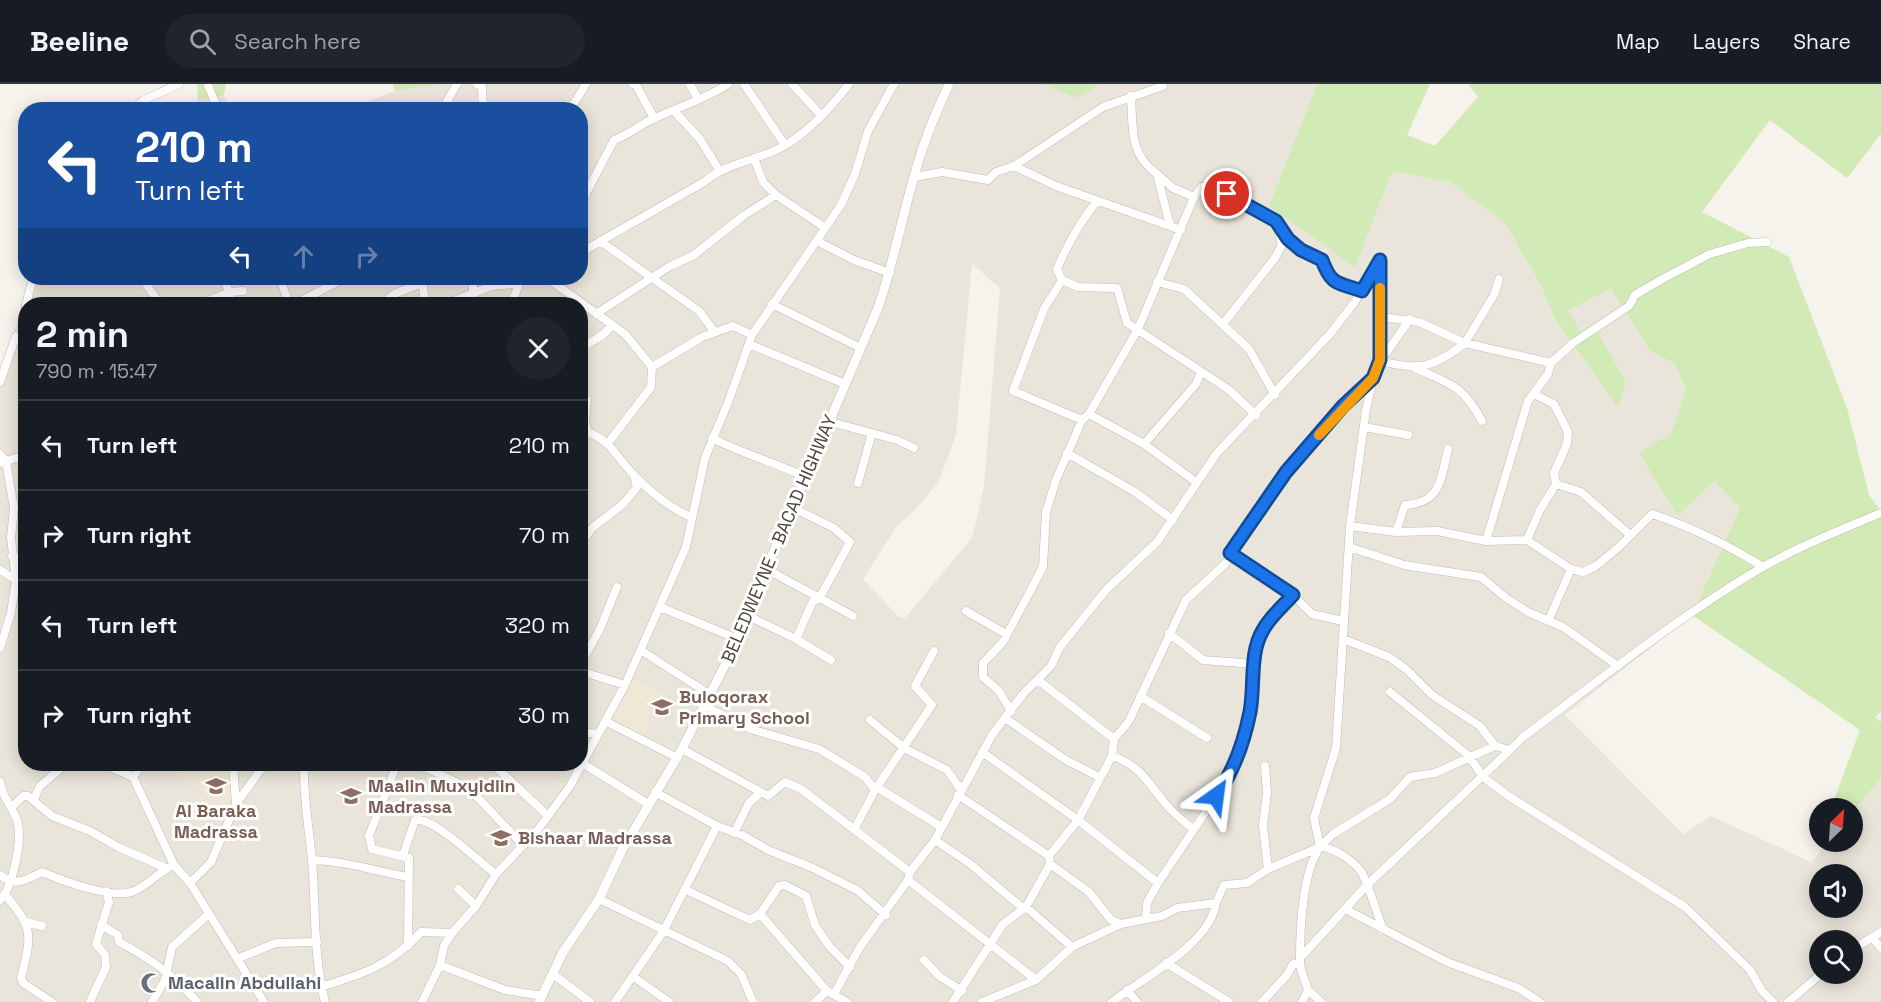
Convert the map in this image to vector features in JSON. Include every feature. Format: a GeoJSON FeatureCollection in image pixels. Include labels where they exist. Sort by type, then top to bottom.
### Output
{"type":"FeatureCollection","features":[{"type":"Feature","properties":{"kind":"street"},"geometry":{"type":"LineString","coordinates":[[142,102],[179,84]]}},
{"type":"Feature","properties":{"kind":"street"},"geometry":{"type":"LineString","coordinates":[[447,102],[457,84]]}},
{"type":"Feature","properties":{"kind":"street"},"geometry":{"type":"LineString","coordinates":[[477,84],[482,87],[483,102]]}},
{"type":"Feature","properties":{"kind":"street"},"geometry":{"type":"LineString","coordinates":[[575,102],[586,84]]}},
{"type":"Feature","properties":{"kind":"street"},"geometry":{"type":"LineString","coordinates":[[633,84],[636,85],[654,118]]}},
{"type":"Feature","properties":{"kind":"street"},"geometry":{"type":"LineString","coordinates":[[690,84],[698,99]]}},
{"type":"Feature","properties":{"kind":"street"},"geometry":{"type":"LineString","coordinates":[[588,190],[614,140],[654,118],[674,111],[728,84]]}},
{"type":"Feature","properties":{"kind":"street"},"geometry":{"type":"LineString","coordinates":[[744,84],[785,145]]}},
{"type":"Feature","properties":{"kind":"street"},"geometry":{"type":"LineString","coordinates":[[792,84],[820,114]]}},
{"type":"Feature","properties":{"kind":"street"},"geometry":{"type":"LineString","coordinates":[[588,248],[704,182],[719,170],[785,145],[849,84]]}},
{"type":"Feature","properties":{"kind":"street"},"geometry":{"type":"LineString","coordinates":[[588,755],[642,651],[686,547],[691,517],[698,500],[705,458],[752,335],[841,205],[855,174],[868,131],[894,84]]}},
{"type":"Feature","properties":{"kind":"street","name":"BELEDWEYNE - BACAD HIGHWAY"},"geometry":{"type":"LineString","coordinates":[[541,999],[563,952],[599,899],[648,804],[682,749],[738,639],[766,568],[808,478],[890,273],[929,128],[949,84]]}},
{"type":"Feature","properties":{"kind":"street"},"geometry":{"type":"LineString","coordinates":[[208,86],[215,102]]}},
{"type":"Feature","properties":{"kind":"street"},"geometry":{"type":"LineString","coordinates":[[914,177],[942,172],[988,180],[996,172],[1014,166],[1103,107],[1163,86]]}},
{"type":"Feature","properties":{"kind":"street"},"geometry":{"type":"LineString","coordinates":[[1131,96],[1133,133],[1138,157],[1144,165],[1173,188],[1194,197]]}},
{"type":"Feature","properties":{"kind":"street"},"geometry":{"type":"LineString","coordinates":[[674,111],[700,139],[719,170]]}},
{"type":"Feature","properties":{"kind":"street"},"geometry":{"type":"LineString","coordinates":[[754,158],[763,182],[776,195],[824,227]]}},
{"type":"Feature","properties":{"kind":"street"},"geometry":{"type":"LineString","coordinates":[[1014,166],[1056,186],[1181,230]]}},
{"type":"Feature","properties":{"kind":"street"},"geometry":{"type":"LineString","coordinates":[[1157,174],[1170,225]]}},
{"type":"Feature","properties":{"kind":"street"},"geometry":{"type":"LineString","coordinates":[[1011,711],[999,691],[981,673],[983,663],[1003,642],[1043,567],[1046,512],[1067,453],[1082,420],[1089,414],[1138,329],[1194,197],[1202,188],[1210,186],[1276,221],[1288,239],[1301,250],[1322,260],[1329,277],[1336,284],[1362,291]]}},
{"type":"Feature","properties":{"kind":"street"},"geometry":{"type":"LineString","coordinates":[[596,314],[670,266],[694,255],[743,216],[776,195]]}},
{"type":"Feature","properties":{"kind":"street"},"geometry":{"type":"LineString","coordinates":[[1097,201],[1078,224],[1064,252],[1057,269],[1062,280],[1078,287],[1117,288],[1127,323],[1228,389],[1256,415]]}},
{"type":"Feature","properties":{"kind":"street"},"geometry":{"type":"LineString","coordinates":[[1223,324],[1278,251],[1281,245],[1276,221]]}},
{"type":"Feature","properties":{"kind":"street"},"geometry":{"type":"LineString","coordinates":[[600,241],[699,311],[714,331]]}},
{"type":"Feature","properties":{"kind":"street"},"geometry":{"type":"LineString","coordinates":[[817,241],[854,260],[890,273]]}},
{"type":"Feature","properties":{"kind":"street"},"geometry":{"type":"LineString","coordinates":[[1486,541],[1525,410],[1548,374],[1551,363],[1573,343],[1629,306],[1635,295],[1664,278],[1710,254],[1748,243],[1767,242]]}},
{"type":"Feature","properties":{"kind":"street"},"geometry":{"type":"LineString","coordinates":[[815,1002],[830,992],[850,967],[860,947],[886,915],[909,876],[935,840],[940,826],[982,752],[1023,694],[1039,681],[1051,666],[1060,647],[1106,590],[1157,542],[1217,453],[1275,395],[1330,334],[1362,291],[1380,260],[1382,316],[1380,360]]}},
{"type":"Feature","properties":{"kind":"street"},"geometry":{"type":"LineString","coordinates":[[1415,368],[1450,354],[1466,343],[1494,295],[1499,279]]}},
{"type":"Feature","properties":{"kind":"street"},"geometry":{"type":"LineString","coordinates":[[1062,280],[1044,309],[1013,391],[1082,420]]}},
{"type":"Feature","properties":{"kind":"street"},"geometry":{"type":"LineString","coordinates":[[1157,282],[1184,289],[1223,324],[1249,349],[1275,395]]}},
{"type":"Feature","properties":{"kind":"street"},"geometry":{"type":"LineString","coordinates":[[227,285],[231,297]]}},
{"type":"Feature","properties":{"kind":"street"},"geometry":{"type":"LineString","coordinates":[[309,297],[332,285]]}},
{"type":"Feature","properties":{"kind":"street"},"geometry":{"type":"LineString","coordinates":[[390,297],[412,285]]}},
{"type":"Feature","properties":{"kind":"street"},"geometry":{"type":"LineString","coordinates":[[473,285],[473,295]]}},
{"type":"Feature","properties":{"kind":"street"},"geometry":{"type":"LineString","coordinates":[[467,297],[489,285]]}},
{"type":"Feature","properties":{"kind":"street"},"geometry":{"type":"LineString","coordinates":[[557,285],[573,297]]}},
{"type":"Feature","properties":{"kind":"street"},"geometry":{"type":"LineString","coordinates":[[147,286],[155,297]]}},
{"type":"Feature","properties":{"kind":"street"},"geometry":{"type":"LineString","coordinates":[[218,297],[230,292],[243,291]]}},
{"type":"Feature","properties":{"kind":"street"},"geometry":{"type":"LineString","coordinates":[[772,304],[861,348]]}},
{"type":"Feature","properties":{"kind":"street"},"geometry":{"type":"LineString","coordinates":[[588,308],[612,324],[637,346],[652,367],[651,387],[608,443]]}},
{"type":"Feature","properties":{"kind":"street"},"geometry":{"type":"LineString","coordinates":[[1382,316],[1410,319],[1466,343],[1551,363]]}},
{"type":"Feature","properties":{"kind":"street"},"geometry":{"type":"LineString","coordinates":[[1320,847],[1314,818],[1336,748],[1350,526],[1364,427],[1373,378],[1380,360],[1410,319]]}},
{"type":"Feature","properties":{"kind":"street"},"geometry":{"type":"LineString","coordinates":[[588,344],[603,334],[612,324]]}},
{"type":"Feature","properties":{"kind":"street"},"geometry":{"type":"LineString","coordinates":[[652,367],[714,331],[733,326],[752,335]]}},
{"type":"Feature","properties":{"kind":"street"},"geometry":{"type":"LineString","coordinates":[[0,382],[16,336]]}},
{"type":"Feature","properties":{"kind":"street"},"geometry":{"type":"LineString","coordinates":[[749,344],[845,384]]}},
{"type":"Feature","properties":{"kind":"street"},"geometry":{"type":"LineString","coordinates":[[1380,360],[1415,368],[1458,387],[1471,399],[1482,421]]}},
{"type":"Feature","properties":{"kind":"street"},"geometry":{"type":"LineString","coordinates":[[1144,444],[1196,384],[1201,372]]}},
{"type":"Feature","properties":{"kind":"street"},"geometry":{"type":"LineString","coordinates":[[953,1002],[1003,924],[1025,908],[1050,860],[1078,820],[1112,756],[1114,739],[1129,721],[1186,600],[1225,564],[1230,553],[1286,472],[1343,406],[1373,378]]}},
{"type":"Feature","properties":{"kind":"street"},"geometry":{"type":"LineString","coordinates":[[1527,540],[1540,510],[1556,484],[1554,473],[1567,444],[1568,432],[1554,404],[1534,394]]}},
{"type":"Feature","properties":{"kind":"street"},"geometry":{"type":"LineString","coordinates":[[1089,414],[1144,444],[1196,482]]}},
{"type":"Feature","properties":{"kind":"street"},"geometry":{"type":"LineString","coordinates":[[831,422],[914,448]]}},
{"type":"Feature","properties":{"kind":"street"},"geometry":{"type":"LineString","coordinates":[[1364,427],[1408,435]]}},
{"type":"Feature","properties":{"kind":"street"},"geometry":{"type":"LineString","coordinates":[[588,432],[608,443],[634,475],[671,508],[691,517]]}},
{"type":"Feature","properties":{"kind":"street"},"geometry":{"type":"LineString","coordinates":[[858,483],[872,433]]}},
{"type":"Feature","properties":{"kind":"street"},"geometry":{"type":"LineString","coordinates":[[712,438],[739,452],[781,465],[808,478]]}},
{"type":"Feature","properties":{"kind":"street"},"geometry":{"type":"LineString","coordinates":[[1396,532],[1405,505],[1420,504],[1428,500],[1438,487],[1448,449]]}},
{"type":"Feature","properties":{"kind":"street"},"geometry":{"type":"LineString","coordinates":[[1067,453],[1136,492],[1173,520]]}},
{"type":"Feature","properties":{"kind":"street"},"geometry":{"type":"LineString","coordinates":[[0,454],[14,508],[11,538],[16,580],[11,613],[0,648]]}},
{"type":"Feature","properties":{"kind":"street"},"geometry":{"type":"LineString","coordinates":[[3,462],[18,457]]}},
{"type":"Feature","properties":{"kind":"street"},"geometry":{"type":"LineString","coordinates":[[588,534],[592,528],[623,504],[637,488],[634,475]]}},
{"type":"Feature","properties":{"kind":"street"},"geometry":{"type":"LineString","coordinates":[[1556,484],[1581,492],[1630,535]]}},
{"type":"Feature","properties":{"kind":"street"},"geometry":{"type":"LineString","coordinates":[[793,508],[834,528],[850,542],[819,599],[813,601],[796,639]]}},
{"type":"Feature","properties":{"kind":"street"},"geometry":{"type":"LineString","coordinates":[[1262,1002],[1293,964],[1301,960],[1366,886],[1484,777],[1523,736],[1618,666],[1763,567],[1881,513]]}},
{"type":"Feature","properties":{"kind":"street"},"geometry":{"type":"LineString","coordinates":[[1350,526],[1396,532],[1437,531],[1486,541],[1527,540],[1571,569],[1583,572],[1596,566],[1652,514],[1682,524],[1739,552],[1763,567]]}},
{"type":"Feature","properties":{"kind":"street"},"geometry":{"type":"LineString","coordinates":[[1349,547],[1404,565],[1481,577],[1486,584],[1528,612],[1549,619],[1618,666]]}},
{"type":"Feature","properties":{"kind":"street"},"geometry":{"type":"LineString","coordinates":[[1230,553],[1293,595],[1312,614],[1343,621]]}},
{"type":"Feature","properties":{"kind":"street"},"geometry":{"type":"LineString","coordinates":[[12,556],[18,558]]}},
{"type":"Feature","properties":{"kind":"street"},"geometry":{"type":"LineString","coordinates":[[766,568],[853,616]]}},
{"type":"Feature","properties":{"kind":"street"},"geometry":{"type":"LineString","coordinates":[[1549,619],[1571,569]]}},
{"type":"Feature","properties":{"kind":"street"},"geometry":{"type":"LineString","coordinates":[[0,570],[16,580]]}},
{"type":"Feature","properties":{"kind":"street"},"geometry":{"type":"LineString","coordinates":[[588,651],[600,629],[617,587]]}},
{"type":"Feature","properties":{"kind":"street"},"geometry":{"type":"LineString","coordinates":[[1146,918],[1147,903],[1158,883],[1225,783],[1241,747],[1250,712],[1254,664],[1262,632],[1293,595]]}},
{"type":"Feature","properties":{"kind":"street"},"geometry":{"type":"LineString","coordinates":[[660,607],[738,639]]}},
{"type":"Feature","properties":{"kind":"street"},"geometry":{"type":"LineString","coordinates":[[966,611],[1006,634]]}},
{"type":"Feature","properties":{"kind":"street"},"geometry":{"type":"LineString","coordinates":[[746,615],[796,639],[831,660]]}},
{"type":"Feature","properties":{"kind":"street"},"geometry":{"type":"LineString","coordinates":[[1169,633],[1203,660],[1254,664]]}},
{"type":"Feature","properties":{"kind":"street"},"geometry":{"type":"LineString","coordinates":[[1342,639],[1398,663],[1432,695],[1480,726],[1495,746]]}},
{"type":"Feature","properties":{"kind":"street"},"geometry":{"type":"LineString","coordinates":[[642,651],[710,694]]}},
{"type":"Feature","properties":{"kind":"street"},"geometry":{"type":"LineString","coordinates":[[854,830],[877,789],[932,705],[915,686],[934,651]]}},
{"type":"Feature","properties":{"kind":"street"},"geometry":{"type":"LineString","coordinates":[[588,673],[625,685]]}},
{"type":"Feature","properties":{"kind":"street"},"geometry":{"type":"LineString","coordinates":[[1039,681],[1114,739]]}},
{"type":"Feature","properties":{"kind":"street"},"geometry":{"type":"LineString","coordinates":[[1390,692],[1469,756],[1484,777],[1507,795],[1685,907],[1750,970],[1762,991],[1773,1002]]}},
{"type":"Feature","properties":{"kind":"street"},"geometry":{"type":"LineString","coordinates":[[1140,696],[1207,738]]}},
{"type":"Feature","properties":{"kind":"street"},"geometry":{"type":"LineString","coordinates":[[705,706],[750,729],[819,750],[865,777],[877,789],[940,826]]}},
{"type":"Feature","properties":{"kind":"street"},"geometry":{"type":"LineString","coordinates":[[750,729],[759,715]]}},
{"type":"Feature","properties":{"kind":"street"},"geometry":{"type":"LineString","coordinates":[[1005,718],[1066,760],[1099,777]]}},
{"type":"Feature","properties":{"kind":"street"},"geometry":{"type":"LineString","coordinates":[[870,720],[904,748],[947,770],[960,792],[1050,860],[1089,892],[1111,920],[1121,924]]}},
{"type":"Feature","properties":{"kind":"street"},"geometry":{"type":"LineString","coordinates":[[605,722],[676,757]]}},
{"type":"Feature","properties":{"kind":"street"},"geometry":{"type":"LineString","coordinates":[[588,733],[598,734]]}},
{"type":"Feature","properties":{"kind":"street"},"geometry":{"type":"LineString","coordinates":[[1321,1002],[1308,990],[1301,960],[1303,909],[1311,860],[1320,847],[1333,834],[1390,800],[1410,777],[1435,773],[1495,746],[1510,750]]}},
{"type":"Feature","properties":{"kind":"street"},"geometry":{"type":"LineString","coordinates":[[682,749],[768,796],[786,782],[801,789],[1036,980]]}},
{"type":"Feature","properties":{"kind":"street"},"geometry":{"type":"LineString","coordinates":[[982,752],[1078,820],[1158,883]]}},
{"type":"Feature","properties":{"kind":"street"},"geometry":{"type":"LineString","coordinates":[[1112,756],[1127,761],[1141,771],[1171,810],[1193,829]]}},
{"type":"Feature","properties":{"kind":"street"},"geometry":{"type":"LineString","coordinates":[[588,766],[648,804]]}},
{"type":"Feature","properties":{"kind":"street"},"geometry":{"type":"LineString","coordinates":[[1264,766],[1267,793],[1263,826],[1268,869]]}},
{"type":"Feature","properties":{"kind":"street"},"geometry":{"type":"LineString","coordinates":[[34,799],[40,786],[58,771]]}},
{"type":"Feature","properties":{"kind":"street"},"geometry":{"type":"LineString","coordinates":[[119,771],[133,777],[170,867]]}},
{"type":"Feature","properties":{"kind":"street"},"geometry":{"type":"LineString","coordinates":[[133,777],[137,771]]}},
{"type":"Feature","properties":{"kind":"street"},"geometry":{"type":"LineString","coordinates":[[234,771],[236,804]]}},
{"type":"Feature","properties":{"kind":"street"},"geometry":{"type":"LineString","coordinates":[[190,883],[211,862],[236,804],[260,771]]}},
{"type":"Feature","properties":{"kind":"street"},"geometry":{"type":"LineString","coordinates":[[304,771],[324,1002]]}},
{"type":"Feature","properties":{"kind":"street"},"geometry":{"type":"LineString","coordinates":[[394,771],[369,836],[372,849],[409,858],[408,946]]}},
{"type":"Feature","properties":{"kind":"street"},"geometry":{"type":"LineString","coordinates":[[433,771],[456,782],[478,798],[522,845]]}},
{"type":"Feature","properties":{"kind":"street"},"geometry":{"type":"LineString","coordinates":[[500,771],[548,816]]}},
{"type":"Feature","properties":{"kind":"street"},"geometry":{"type":"LineString","coordinates":[[422,1002],[440,965],[444,946],[452,933],[476,906],[496,874],[548,816],[579,771]]}},
{"type":"Feature","properties":{"kind":"street"},"geometry":{"type":"LineString","coordinates":[[0,782],[1,795],[11,808],[20,833],[10,882],[3,898],[26,922],[30,939],[21,978],[27,988],[52,1002]]}},
{"type":"Feature","properties":{"kind":"street"},"geometry":{"type":"LineString","coordinates":[[655,792],[717,826],[857,890],[886,915]]}},
{"type":"Feature","properties":{"kind":"street"},"geometry":{"type":"LineString","coordinates":[[734,833],[749,803],[761,792]]}},
{"type":"Feature","properties":{"kind":"street"},"geometry":{"type":"LineString","coordinates":[[11,808],[23,796],[34,799],[42,810],[52,816],[90,831],[118,847],[170,867],[190,883],[239,958],[264,1002]]}},
{"type":"Feature","properties":{"kind":"street"},"geometry":{"type":"LineString","coordinates":[[403,855],[412,826],[415,820],[421,819],[440,829],[496,874]]}},
{"type":"Feature","properties":{"kind":"street"},"geometry":{"type":"LineString","coordinates":[[615,1002],[663,932],[717,826]]}},
{"type":"Feature","properties":{"kind":"street"},"geometry":{"type":"LineString","coordinates":[[935,840],[969,863],[1072,947]]}},
{"type":"Feature","properties":{"kind":"street"},"geometry":{"type":"LineString","coordinates":[[1112,1002],[1189,946],[1210,920],[1224,885],[1247,883],[1268,869],[1320,847],[1326,847],[1363,873],[1383,929]]}},
{"type":"Feature","properties":{"kind":"street"},"geometry":{"type":"LineString","coordinates":[[312,860],[365,866],[383,873],[408,876]]}},
{"type":"Feature","properties":{"kind":"street"},"geometry":{"type":"LineString","coordinates":[[0,875],[10,882],[20,883],[42,872],[63,882],[105,891],[133,892],[170,867]]}},
{"type":"Feature","properties":{"kind":"street"},"geometry":{"type":"LineString","coordinates":[[686,890],[750,920],[760,914],[779,885],[785,885],[806,896],[815,925],[829,946],[850,967]]}},
{"type":"Feature","properties":{"kind":"street"},"geometry":{"type":"LineString","coordinates":[[458,889],[476,906]]}},
{"type":"Feature","properties":{"kind":"street"},"geometry":{"type":"LineString","coordinates":[[90,1002],[105,967],[105,955],[96,944],[109,902],[105,891]]}},
{"type":"Feature","properties":{"kind":"street"},"geometry":{"type":"LineString","coordinates":[[599,899],[735,966],[753,1002]]}},
{"type":"Feature","properties":{"kind":"street"},"geometry":{"type":"LineString","coordinates":[[982,1002],[1036,980],[1072,947],[1121,924],[1162,916],[1177,908],[1216,903]]}},
{"type":"Feature","properties":{"kind":"street"},"geometry":{"type":"LineString","coordinates":[[1345,909],[1447,962],[1518,988],[1540,1002]]}},
{"type":"Feature","properties":{"kind":"street"},"geometry":{"type":"LineString","coordinates":[[152,1002],[167,974],[172,947],[209,914]]}},
{"type":"Feature","properties":{"kind":"street"},"geometry":{"type":"LineString","coordinates":[[760,914],[830,992],[847,1002]]}},
{"type":"Feature","properties":{"kind":"street"},"geometry":{"type":"LineString","coordinates":[[26,922],[42,926]]}},
{"type":"Feature","properties":{"kind":"street"},"geometry":{"type":"LineString","coordinates":[[101,925],[118,935],[119,942],[167,974],[197,1002]]}},
{"type":"Feature","properties":{"kind":"street"},"geometry":{"type":"LineString","coordinates":[[321,987],[370,972],[408,946],[421,932],[452,933]]}},
{"type":"Feature","properties":{"kind":"street"},"geometry":{"type":"LineString","coordinates":[[1863,943],[1881,932]]}},
{"type":"Feature","properties":{"kind":"street"},"geometry":{"type":"LineString","coordinates":[[1872,937],[1881,948]]}},
{"type":"Feature","properties":{"kind":"street"},"geometry":{"type":"LineString","coordinates":[[239,958],[276,943],[317,942]]}},
{"type":"Feature","properties":{"kind":"street"},"geometry":{"type":"LineString","coordinates":[[924,960],[939,976],[962,991]]}},
{"type":"Feature","properties":{"kind":"street"},"geometry":{"type":"LineString","coordinates":[[1166,963],[1229,1002]]}},
{"type":"Feature","properties":{"kind":"street"},"geometry":{"type":"LineString","coordinates":[[440,965],[506,990],[541,999]]}},
{"type":"Feature","properties":{"kind":"street"},"geometry":{"type":"LineString","coordinates":[[554,974],[590,1002]]}},
{"type":"Feature","properties":{"kind":"street"},"geometry":{"type":"LineString","coordinates":[[634,977],[669,1002]]}},
{"type":"Feature","properties":{"kind":"street"},"geometry":{"type":"LineString","coordinates":[[1788,1002],[1809,984]]}},
{"type":"Feature","properties":{"kind":"street"},"geometry":{"type":"LineString","coordinates":[[1127,990],[1137,1002]]}},
{"type":"Feature","properties":{"kind":"street"},"geometry":{"type":"LineString","coordinates":[[1302,1002],[1308,990]]}},
{"type":"Feature","properties":{"kind":"shaded area"},"geometry":{"type":"Polygon","coordinates":[[[444,84],[1043,84],[1076,98],[1101,84],[1317,84],[1269,206],[1392,171],[1450,182],[1505,223],[1540,284],[1555,319],[1618,408],[1626,382],[1597,330],[1583,336],[1568,311],[1611,287],[1650,351],[1674,363],[1686,390],[1671,433],[1639,453],[1677,516],[1716,481],[1740,508],[1692,615],[1565,715],[1683,834],[1711,816],[1811,862],[1820,852],[1863,852],[1863,800],[1881,778],[1881,1002],[0,1002],[0,373],[18,319],[18,771],[588,771],[588,297],[23,297],[26,285],[588,285],[588,102],[365,102],[395,91],[444,84]],[[972,264],[956,434],[939,481],[916,509],[897,526],[863,579],[899,617],[905,618],[972,538],[984,486],[1000,288],[972,264]]]}},
{"type":"Feature","properties":{"kind":"shaded area"},"geometry":{"type":"Polygon","coordinates":[[[224,95],[226,102],[198,102],[198,100],[224,95]]]}},
{"type":"Feature","properties":{"kind":"shaded area","name":"Buloqorax Primary School"},"geometry":{"type":"Polygon","coordinates":[[[631,679],[673,699],[663,720],[654,719],[642,735],[610,718],[617,700],[631,679]]]}},
{"type":"Feature","properties":{"kind":"shaded area","name":"Al Baraka Madrassa"},"geometry":{"type":"Polygon","coordinates":[[[180,771],[231,771],[233,793],[227,809],[203,791],[203,788],[180,777],[180,771]]]}},
{"type":"Feature","properties":{"kind":"green space"},"geometry":{"type":"Polygon","coordinates":[[[197,84],[226,84],[224,95],[198,100],[197,84]]]}},
{"type":"Feature","properties":{"kind":"green space"},"geometry":{"type":"Polygon","coordinates":[[[393,84],[444,84],[395,91],[393,84]]]}},
{"type":"Feature","properties":{"kind":"green space"},"geometry":{"type":"Polygon","coordinates":[[[1043,84],[1101,84],[1076,98],[1043,84]]]}},
{"type":"Feature","properties":{"kind":"green space"},"geometry":{"type":"Polygon","coordinates":[[[1317,84],[1430,84],[1407,135],[1435,146],[1478,97],[1468,84],[1881,84],[1881,134],[1847,178],[1770,120],[1702,212],[1789,257],[1847,408],[1869,495],[1881,511],[1881,712],[1875,717],[1881,722],[1881,778],[1863,800],[1863,798],[1835,798],[1860,730],[1692,615],[1740,508],[1715,481],[1677,516],[1639,453],[1671,433],[1686,389],[1674,363],[1650,351],[1611,288],[1568,311],[1583,335],[1597,330],[1626,382],[1618,408],[1555,319],[1540,284],[1505,223],[1450,182],[1392,171],[1355,267],[1269,206],[1317,84]]]}},
{"type":"Feature","properties":{"kind":"slow traffic"},"geometry":{"type":"LineString","coordinates":[[1319,435],[1343,406],[1373,378],[1380,360],[1382,316],[1380,288]]}},
{"type":"Feature","properties":{"kind":"place","name":"Buloqorax Primary School"},"geometry":{"type":"Point","coordinates":[662,707]}},
{"type":"Feature","properties":{"kind":"place","name":"Al Baraka Madrassa"},"geometry":{"type":"Point","coordinates":[216,786]}},
{"type":"Feature","properties":{"kind":"place","name":"Maalin Muxyidiin Madrassa"},"geometry":{"type":"Point","coordinates":[351,796]}},
{"type":"Feature","properties":{"kind":"place","name":"Bishaar Madrassa"},"geometry":{"type":"Point","coordinates":[501,838]}},
{"type":"Feature","properties":{"kind":"place","name":"Macalin Abdullahi"},"geometry":{"type":"Point","coordinates":[151,983]}},
{"type":"Feature","properties":{"kind":"route"},"geometry":{"type":"LineString","coordinates":[[1216,796],[1225,783],[1241,747],[1250,712],[1254,664],[1262,632],[1293,595],[1262,572],[1230,553],[1286,472],[1343,406],[1373,378],[1380,360],[1382,316],[1380,260],[1362,291],[1347,285],[1336,284],[1329,277],[1322,260],[1301,250],[1288,239],[1276,221],[1227,194]]}}]}
